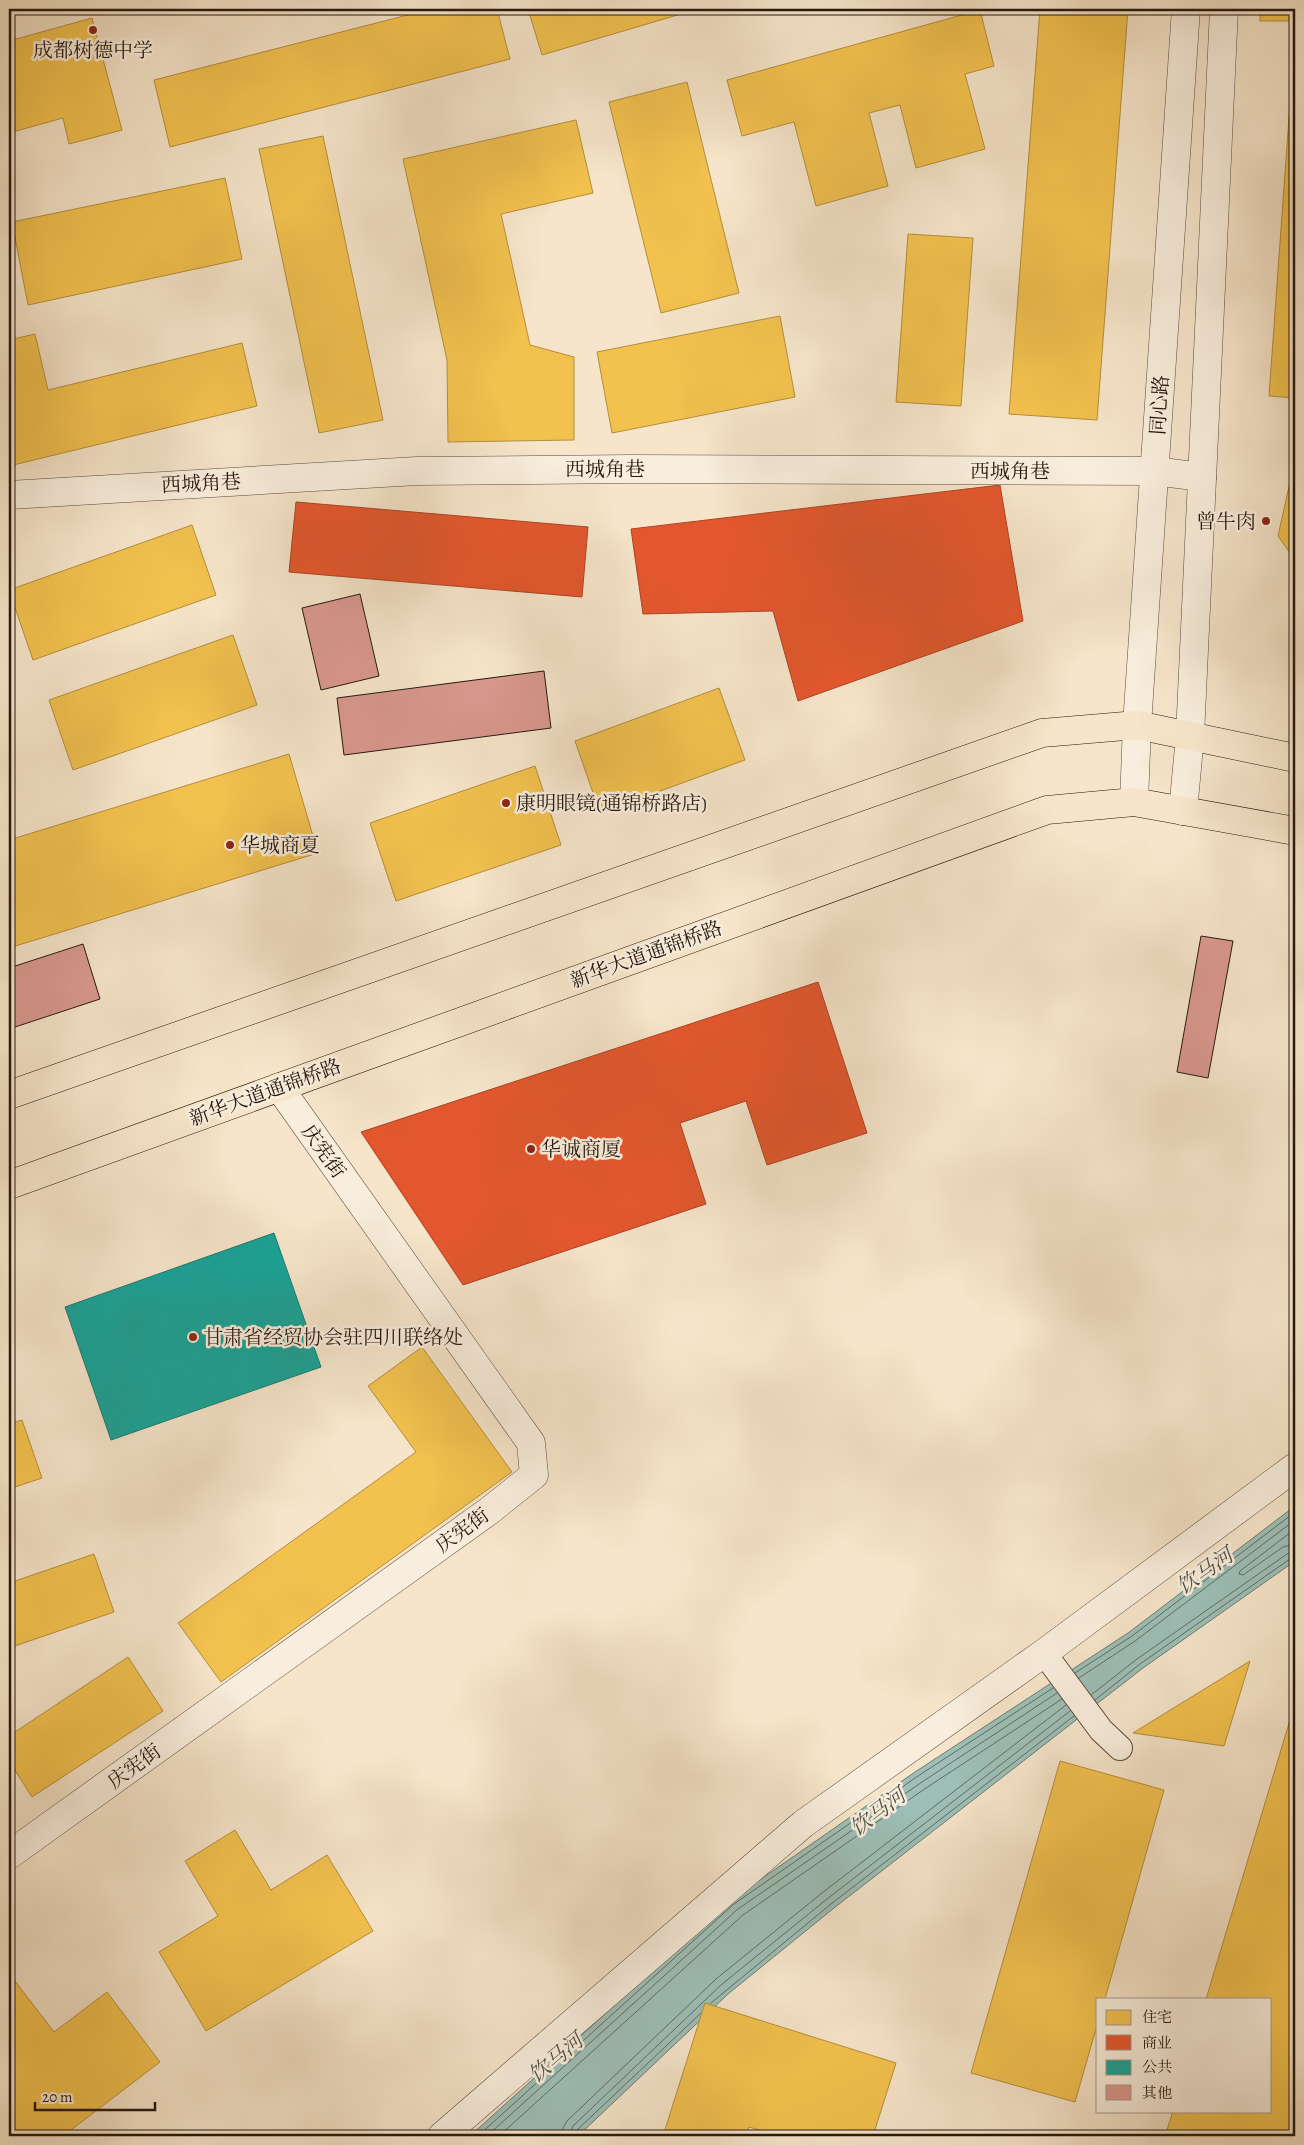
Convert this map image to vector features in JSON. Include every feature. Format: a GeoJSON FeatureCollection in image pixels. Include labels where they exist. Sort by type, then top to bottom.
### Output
{"type":"FeatureCollection","features":[{"type":"Feature","properties":{"kind":"main road"},"geometry":{"type":"LineString","coordinates":[[9,1095],[1042,733],[1137,725],[1295,758]]}},
{"type":"Feature","properties":{"kind":"main road","name":"新华大道通锦桥路"},"geometry":{"type":"LineString","coordinates":[[9,1185],[1047,810],[1134,802],[1295,831]]}},
{"type":"Feature","properties":{"kind":"street","name":"同心路"},"geometry":{"type":"LineString","coordinates":[[1134,802],[1137,725],[1186,9]]}},
{"type":"Feature","properties":{"kind":"street"},"geometry":{"type":"LineString","coordinates":[[1183,810],[1190,736],[1224,9]]}},
{"type":"Feature","properties":{"kind":"street","name":"西城角巷"},"geometry":{"type":"LineString","coordinates":[[9,494],[417,471],[631,468],[1154,471],[1202,476]]}},
{"type":"Feature","properties":{"kind":"street","name":"庆宪街"},"geometry":{"type":"LineString","coordinates":[[9,1856],[534,1476],[531,1443],[278,1087]]}},
{"type":"Feature","properties":{"kind":"street"},"geometry":{"type":"LineString","coordinates":[[442,2136],[803,1824],[1044,1653],[1295,1467]]}},
{"type":"Feature","properties":{"kind":"lane"},"geometry":{"type":"LineString","coordinates":[[1044,1653],[1101,1730],[1120,1748]]}},
{"type":"Feature","properties":{"kind":"water","name":"饮马河"},"geometry":{"type":"Polygon","coordinates":[[[1295,1506],[1295,1561],[1143,1668],[834,1908],[728,1994],[578,2136],[470,2136],[731,1900],[915,1772],[1128,1633],[1295,1506]]]}},
{"type":"Feature","properties":{"kind":"building: 住宅"},"geometry":{"type":"Polygon","coordinates":[[[431,9],[497,9],[510,59],[170,147],[154,80],[431,9]]]}},
{"type":"Feature","properties":{"kind":"building: 住宅"},"geometry":{"type":"Polygon","coordinates":[[[528,9],[698,9],[542,55],[528,9]]]}},
{"type":"Feature","properties":{"kind":"building: 住宅"},"geometry":{"type":"Polygon","coordinates":[[[1040,9],[1128,9],[1097,420],[1009,414],[1040,9]]]}},
{"type":"Feature","properties":{"kind":"building: 住宅"},"geometry":{"type":"Polygon","coordinates":[[[1260,9],[1295,9],[1295,21],[1260,21],[1260,9]]]}},
{"type":"Feature","properties":{"kind":"building: 住宅"},"geometry":{"type":"Polygon","coordinates":[[[980,10],[994,66],[965,74],[985,149],[916,168],[900,105],[869,113],[888,186],[816,206],[794,122],[742,136],[727,80],[980,10]]]}},
{"type":"Feature","properties":{"kind":"building: 住宅"},"geometry":{"type":"Polygon","coordinates":[[[92,18],[122,130],[69,144],[63,118],[9,133],[9,41],[92,18]]]}},
{"type":"Feature","properties":{"kind":"building: 住宅"},"geometry":{"type":"Polygon","coordinates":[[[1293,62],[1295,62],[1295,398],[1269,396],[1293,62]]]}},
{"type":"Feature","properties":{"kind":"building: 住宅"},"geometry":{"type":"Polygon","coordinates":[[[687,82],[739,293],[661,313],[609,102],[687,82]]]}},
{"type":"Feature","properties":{"kind":"building: 住宅"},"geometry":{"type":"Polygon","coordinates":[[[576,120],[593,193],[501,214],[530,345],[574,357],[574,440],[448,442],[447,360],[403,159],[576,120]]]}},
{"type":"Feature","properties":{"kind":"building: 住宅"},"geometry":{"type":"Polygon","coordinates":[[[323,136],[383,420],[319,433],[259,149],[323,136]]]}},
{"type":"Feature","properties":{"kind":"building: 住宅"},"geometry":{"type":"Polygon","coordinates":[[[225,178],[242,259],[28,305],[12,222],[225,178]]]}},
{"type":"Feature","properties":{"kind":"building: 住宅"},"geometry":{"type":"Polygon","coordinates":[[[908,234],[973,238],[961,406],[896,402],[908,234]]]}},
{"type":"Feature","properties":{"kind":"building: 住宅"},"geometry":{"type":"Polygon","coordinates":[[[780,316],[795,397],[612,433],[597,352],[780,316]]]}},
{"type":"Feature","properties":{"kind":"building: 住宅"},"geometry":{"type":"Polygon","coordinates":[[[35,334],[48,390],[242,343],[257,406],[9,466],[9,340],[35,334]]]}},
{"type":"Feature","properties":{"kind":"building: 住宅"},"geometry":{"type":"Polygon","coordinates":[[[1295,465],[1295,560],[1278,536],[1295,465]]]}},
{"type":"Feature","properties":{"kind":"building: 住宅"},"geometry":{"type":"Polygon","coordinates":[[[192,525],[216,595],[33,660],[9,590],[192,525]]]}},
{"type":"Feature","properties":{"kind":"building: 住宅"},"geometry":{"type":"Polygon","coordinates":[[[233,635],[257,705],[73,770],[49,700],[233,635]]]}},
{"type":"Feature","properties":{"kind":"building: 住宅"},"geometry":{"type":"Polygon","coordinates":[[[719,688],[745,760],[600,813],[575,741],[719,688]]]}},
{"type":"Feature","properties":{"kind":"building: 住宅"},"geometry":{"type":"Polygon","coordinates":[[[289,754],[318,853],[9,948],[9,840],[289,754]]]}},
{"type":"Feature","properties":{"kind":"building: 住宅"},"geometry":{"type":"Polygon","coordinates":[[[535,766],[561,845],[396,901],[370,823],[535,766]]]}},
{"type":"Feature","properties":{"kind":"building: 住宅"},"geometry":{"type":"Polygon","coordinates":[[[422,1347],[512,1472],[221,1682],[178,1623],[416,1452],[368,1386],[422,1347]]]}},
{"type":"Feature","properties":{"kind":"building: 住宅"},"geometry":{"type":"Polygon","coordinates":[[[22,1420],[42,1478],[9,1489],[9,1424],[22,1420]]]}},
{"type":"Feature","properties":{"kind":"building: 住宅"},"geometry":{"type":"Polygon","coordinates":[[[94,1554],[114,1612],[9,1648],[9,1583],[94,1554]]]}},
{"type":"Feature","properties":{"kind":"building: 住宅"},"geometry":{"type":"Polygon","coordinates":[[[128,1657],[163,1711],[32,1797],[9,1761],[9,1736],[128,1657]]]}},
{"type":"Feature","properties":{"kind":"building: 住宅"},"geometry":{"type":"Polygon","coordinates":[[[1250,1661],[1224,1746],[1133,1733],[1250,1661]]]}},
{"type":"Feature","properties":{"kind":"building: 住宅"},"geometry":{"type":"Polygon","coordinates":[[[1290,1720],[1295,1721],[1295,2114],[1289,2136],[1165,2136],[1173,2112],[1272,2112],[1272,1998],[1206,1998],[1290,1720]]]}},
{"type":"Feature","properties":{"kind":"building: 住宅"},"geometry":{"type":"Polygon","coordinates":[[[1060,1761],[1164,1790],[1105,1998],[1096,1998],[1096,2029],[1075,2102],[971,2073],[1060,1761]]]}},
{"type":"Feature","properties":{"kind":"building: 住宅"},"geometry":{"type":"Polygon","coordinates":[[[235,1830],[271,1890],[327,1855],[373,1931],[206,2031],[159,1952],[218,1916],[185,1861],[235,1830]]]}},
{"type":"Feature","properties":{"kind":"building: 住宅"},"geometry":{"type":"Polygon","coordinates":[[[12,1977],[54,2032],[107,1992],[160,2062],[63,2136],[9,2136],[9,1980],[12,1977]]]}},
{"type":"Feature","properties":{"kind":"building: 住宅"},"geometry":{"type":"Polygon","coordinates":[[[705,2003],[896,2063],[873,2136],[779,2136],[749,2127],[746,2136],[663,2136],[705,2003]]]}},
{"type":"Feature","properties":{"kind":"building: 商业"},"geometry":{"type":"Polygon","coordinates":[[[1000,485],[1023,621],[798,701],[773,611],[643,614],[631,529],[1000,485]]]}},
{"type":"Feature","properties":{"kind":"building: 商业"},"geometry":{"type":"Polygon","coordinates":[[[296,502],[588,527],[582,597],[289,572],[296,502]]]}},
{"type":"Feature","properties":{"kind":"building: 商业","name":"华诚商厦"},"geometry":{"type":"Polygon","coordinates":[[[818,982],[867,1133],[767,1165],[746,1101],[680,1123],[706,1204],[463,1285],[361,1132],[818,982]]]}},
{"type":"Feature","properties":{"kind":"building: 公共","name":"甘肃省经贸协会驻四川联络处"},"geometry":{"type":"Polygon","coordinates":[[[274,1233],[321,1367],[111,1440],[65,1307],[274,1233]]]}},
{"type":"Feature","properties":{"kind":"building: 其他"},"geometry":{"type":"Polygon","coordinates":[[[360,594],[379,676],[321,690],[302,608],[360,594]]]}},
{"type":"Feature","properties":{"kind":"building: 其他"},"geometry":{"type":"Polygon","coordinates":[[[544,671],[551,728],[344,755],[337,698],[544,671]]]}},
{"type":"Feature","properties":{"kind":"building: 其他"},"geometry":{"type":"Polygon","coordinates":[[[1201,936],[1233,941],[1208,1078],[1177,1072],[1201,936]]]}},
{"type":"Feature","properties":{"kind":"building: 其他"},"geometry":{"type":"Polygon","coordinates":[[[83,944],[100,999],[9,1029],[9,968],[83,944]]]}},
{"type":"Feature","properties":{"kind":"place","name":"成都树德中学"},"geometry":{"type":"Point","coordinates":[93,30]}},
{"type":"Feature","properties":{"kind":"place","name":"曾牛肉"},"geometry":{"type":"Point","coordinates":[1266,521]}},
{"type":"Feature","properties":{"kind":"place","name":"康明眼镜(通锦桥路店)"},"geometry":{"type":"Point","coordinates":[506,803]}},
{"type":"Feature","properties":{"kind":"place","name":"华城商夏"},"geometry":{"type":"Point","coordinates":[230,845]}},
{"type":"Feature","properties":{"kind":"place","name":"华诚商厦"},"geometry":{"type":"Point","coordinates":[531,1149]}},
{"type":"Feature","properties":{"kind":"place","name":"甘肃省经贸协会驻四川联络处"},"geometry":{"type":"Point","coordinates":[193,1337]}}]}
